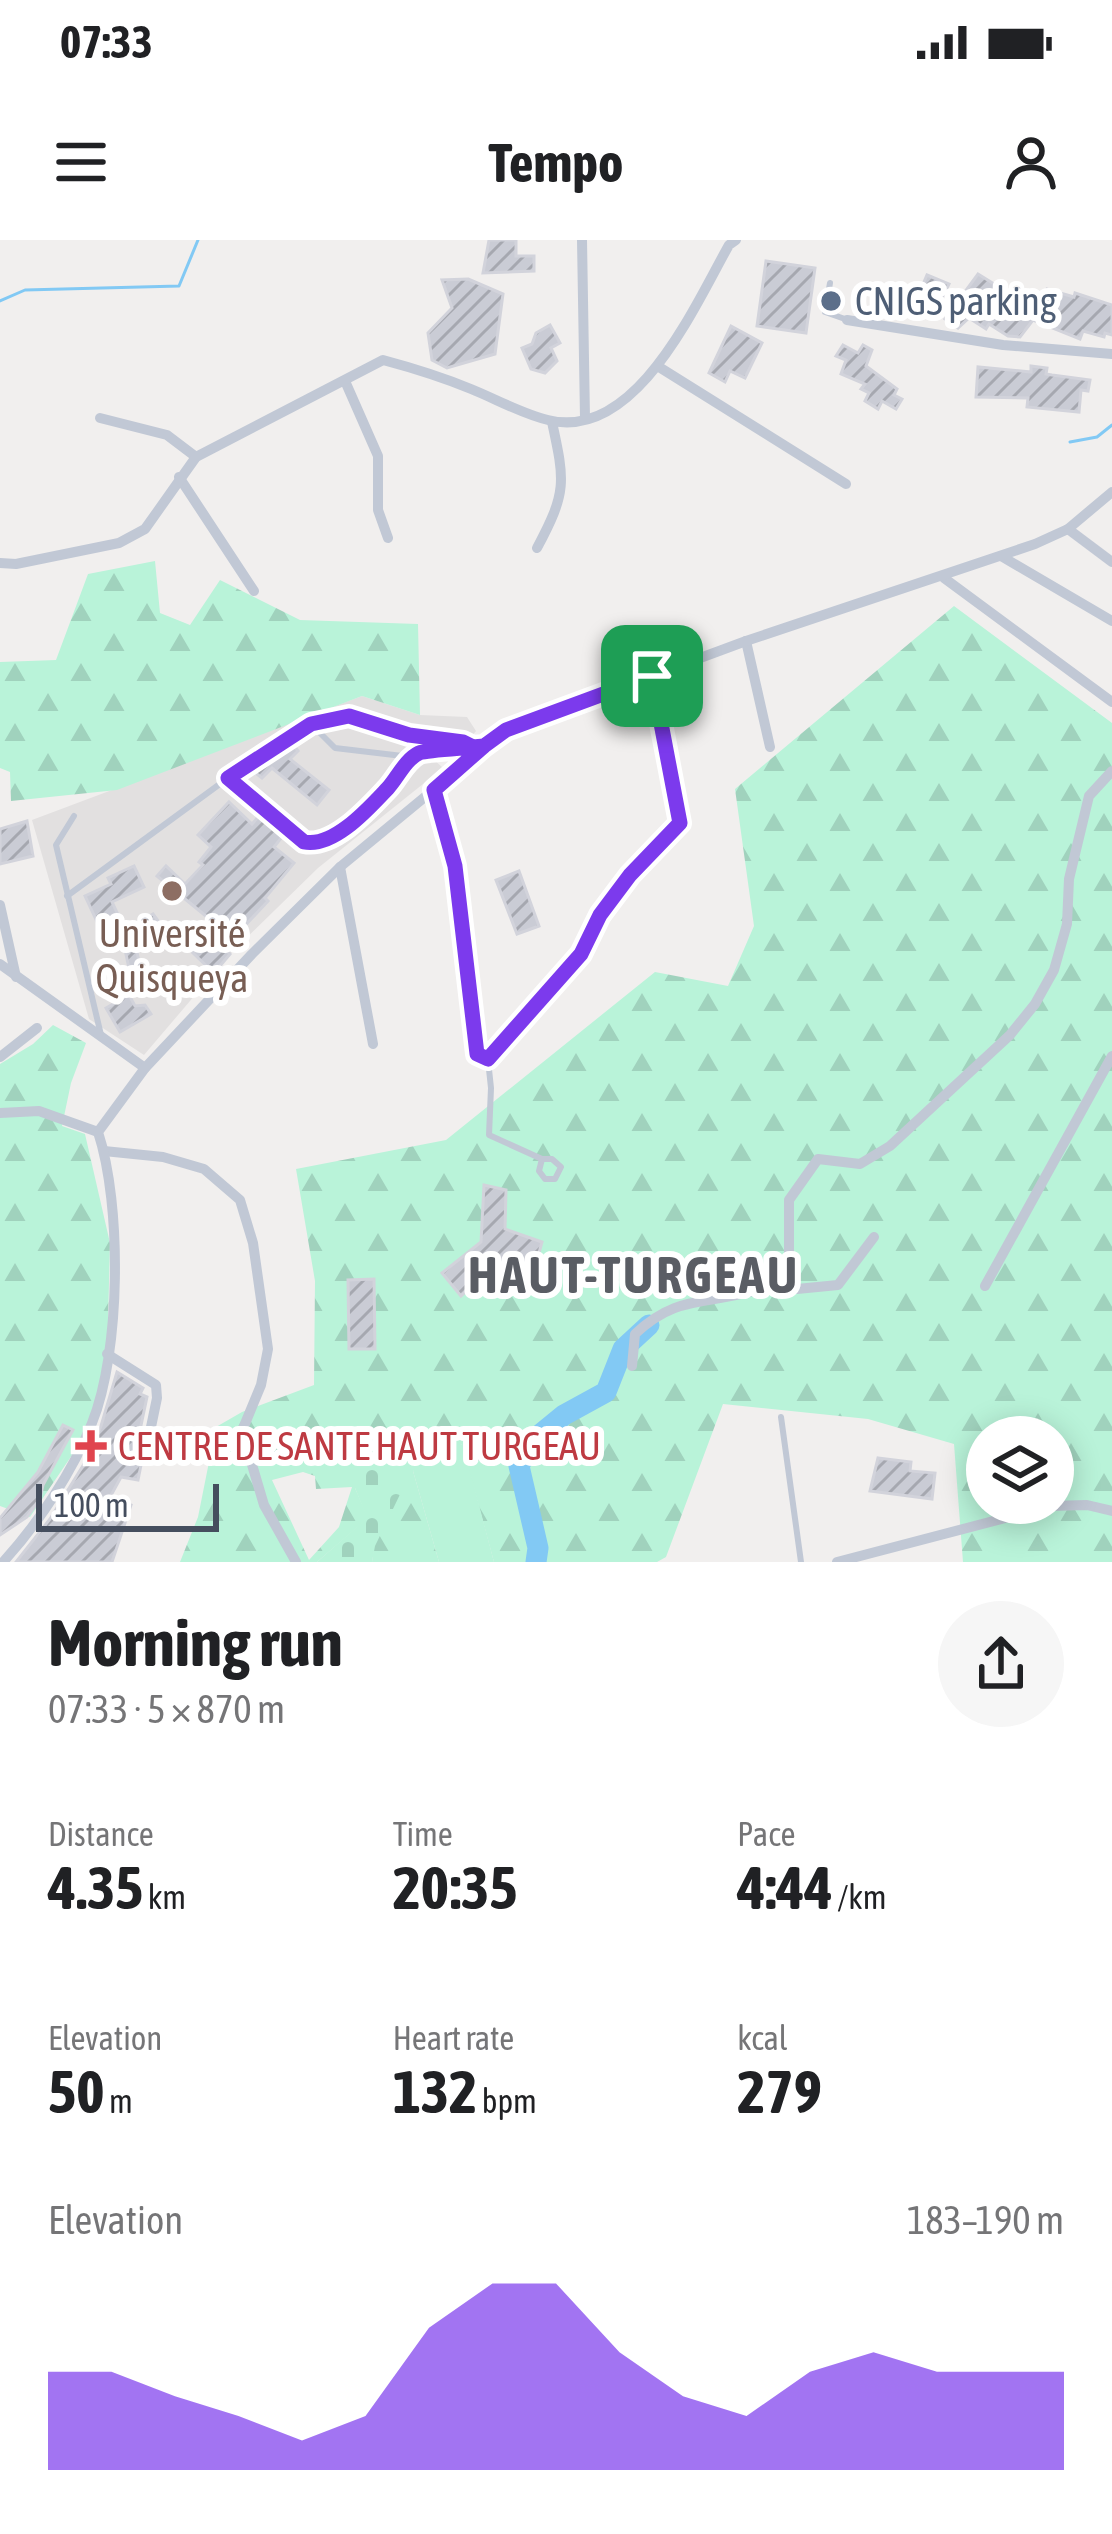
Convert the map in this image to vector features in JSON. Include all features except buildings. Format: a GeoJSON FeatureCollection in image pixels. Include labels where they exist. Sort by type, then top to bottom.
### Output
{"type":"FeatureCollection","features":[{"type":"Feature","properties":{"kind":"street"},"geometry":{"type":"LineString","coordinates":[[582,240],[585,418]]}},
{"type":"Feature","properties":{"kind":"street"},"geometry":{"type":"LineString","coordinates":[[0,563],[16,564],[119,543],[145,529],[196,457],[383,360],[427,371],[552,422],[585,418],[632,396],[659,367],[736,240]]}},
{"type":"Feature","properties":{"kind":"street"},"geometry":{"type":"LineString","coordinates":[[847,320],[1003,345],[1112,354]]}},
{"type":"Feature","properties":{"kind":"street"},"geometry":{"type":"LineString","coordinates":[[659,367],[846,484]]}},
{"type":"Feature","properties":{"kind":"street"},"geometry":{"type":"LineString","coordinates":[[345,382],[378,456],[378,510],[388,538]]}},
{"type":"Feature","properties":{"kind":"street"},"geometry":{"type":"LineString","coordinates":[[100,418],[167,435],[196,457]]}},
{"type":"Feature","properties":{"kind":"street"},"geometry":{"type":"LineString","coordinates":[[537,548],[561,505],[563,473],[552,422]]}},
{"type":"Feature","properties":{"kind":"street"},"geometry":{"type":"LineString","coordinates":[[179,477],[254,591]]}},
{"type":"Feature","properties":{"kind":"street"},"geometry":{"type":"LineString","coordinates":[[98,1132],[145,1068],[252,953],[340,867],[434,790],[478,746],[506,730],[746,641],[944,578],[1068,529],[1112,492]]}},
{"type":"Feature","properties":{"kind":"street"},"geometry":{"type":"LineString","coordinates":[[1068,529],[1112,562]]}},
{"type":"Feature","properties":{"kind":"street"},"geometry":{"type":"LineString","coordinates":[[1000,555],[1112,621]]}},
{"type":"Feature","properties":{"kind":"street"},"geometry":{"type":"LineString","coordinates":[[944,578],[1112,702]]}},
{"type":"Feature","properties":{"kind":"street"},"geometry":{"type":"LineString","coordinates":[[746,641],[770,747]]}},
{"type":"Feature","properties":{"kind":"street"},"geometry":{"type":"LineString","coordinates":[[482,1057],[581,954],[620,888],[680,823],[652,676]]}},
{"type":"Feature","properties":{"kind":"street"},"geometry":{"type":"LineString","coordinates":[[874,1237],[838,1285],[797,1289],[789,1273],[789,1200],[818,1160],[860,1164],[890,1146],[1010,1035],[1036,1004],[1054,970],[1067,924],[1069,879],[1089,796],[1112,771]]}},
{"type":"Feature","properties":{"kind":"street"},"geometry":{"type":"LineString","coordinates":[[434,790],[455,866],[482,1057]]}},
{"type":"Feature","properties":{"kind":"street"},"geometry":{"type":"LineString","coordinates":[[340,867],[373,1044]]}},
{"type":"Feature","properties":{"kind":"street"},"geometry":{"type":"LineString","coordinates":[[0,905],[16,977]]}},
{"type":"Feature","properties":{"kind":"street"},"geometry":{"type":"LineString","coordinates":[[0,964],[145,1068]]}},
{"type":"Feature","properties":{"kind":"street"},"geometry":{"type":"LineString","coordinates":[[0,1058],[37,1028]]}},
{"type":"Feature","properties":{"kind":"street"},"geometry":{"type":"LineString","coordinates":[[985,1286],[1112,1056]]}},
{"type":"Feature","properties":{"kind":"street"},"geometry":{"type":"LineString","coordinates":[[0,1113],[39,1111],[98,1132]]}},
{"type":"Feature","properties":{"kind":"street"},"geometry":{"type":"LineString","coordinates":[[3,1562],[55,1491],[93,1422],[107,1354],[116,1263],[98,1132]]}},
{"type":"Feature","properties":{"kind":"street"},"geometry":{"type":"LineString","coordinates":[[104,1151],[163,1157],[204,1169],[240,1200],[253,1243],[268,1349],[262,1385],[242,1431],[264,1505],[296,1562]]}},
{"type":"Feature","properties":{"kind":"street"},"geometry":{"type":"LineString","coordinates":[[632,1366],[635,1334],[656,1314],[699,1300],[755,1291],[789,1273]]}},
{"type":"Feature","properties":{"kind":"street"},"geometry":{"type":"LineString","coordinates":[[107,1354],[156,1385],[158,1399],[145,1456]]}},
{"type":"Feature","properties":{"kind":"street"},"geometry":{"type":"LineString","coordinates":[[837,1562],[1051,1506],[1087,1505],[1112,1511]]}},
{"type":"Feature","properties":{"kind":"lane"},"geometry":{"type":"LineString","coordinates":[[830,283],[825,312],[847,320]]}},
{"type":"Feature","properties":{"kind":"lane"},"geometry":{"type":"LineString","coordinates":[[67,896],[228,778],[311,724],[349,716],[409,735],[478,746]]}},
{"type":"Feature","properties":{"kind":"lane"},"geometry":{"type":"LineString","coordinates":[[311,724],[335,748],[412,758]]}},
{"type":"Feature","properties":{"kind":"lane"},"geometry":{"type":"LineString","coordinates":[[228,778],[304,842],[315,844],[364,811],[412,758],[424,751],[478,746]]}},
{"type":"Feature","properties":{"kind":"lane"},"geometry":{"type":"LineString","coordinates":[[74,816],[56,845],[102,1039]]}},
{"type":"Feature","properties":{"kind":"lane"},"geometry":{"type":"LineString","coordinates":[[482,1057],[489,1135],[542,1160]]}},
{"type":"Feature","properties":{"kind":"lane"},"geometry":{"type":"LineString","coordinates":[[781,1417],[801,1562]]}},
{"type":"Feature","properties":{"kind":"shaded area","name":"Université Quisqueya"},"geometry":{"type":"Polygon","coordinates":[[[362,696],[420,715],[467,717],[476,731],[472,736],[439,735],[430,756],[443,768],[318,868],[230,954],[144,1055],[89,1019],[32,820],[362,696]]]}},
{"type":"Feature","properties":{"kind":"green space"},"geometry":{"type":"Polygon","coordinates":[[[155,561],[160,613],[190,625],[220,580],[300,620],[418,624],[420,715],[362,696],[117,790],[11,801],[10,772],[0,768],[0,662],[56,660],[88,574],[155,561]]]}},
{"type":"Feature","properties":{"kind":"green space"},"geometry":{"type":"Polygon","coordinates":[[[954,606],[1112,723],[1112,1562],[963,1562],[954,1444],[868,1419],[723,1404],[666,1557],[657,1562],[494,1562],[462,1444],[413,1471],[439,1562],[372,1562],[374,1546],[404,1484],[366,1450],[355,1452],[355,1488],[368,1518],[317,1562],[180,1562],[198,1517],[216,1427],[314,1385],[315,1281],[296,1169],[446,1140],[655,972],[728,986],[754,926],[735,789],[954,606]],[[303,1472],[272,1480],[309,1560],[339,1527],[352,1487],[316,1489],[315,1476],[303,1472]]]}},
{"type":"Feature","properties":{"kind":"green space"},"geometry":{"type":"Polygon","coordinates":[[[53,1025],[86,1043],[62,1126],[85,1134],[110,1243],[107,1363],[85,1436],[30,1517],[0,1506],[0,1064],[53,1025]]]}},
{"type":"Feature","properties":{"kind":"green space"},"geometry":{"type":"Polygon","coordinates":[[[388,1431],[421,1439],[422,1449],[375,1546],[372,1562],[317,1562],[367,1518],[355,1488],[355,1451],[365,1449],[364,1437],[388,1431]]]}},
{"type":"Feature","properties":{"kind":"green space"},"geometry":{"type":"Polygon","coordinates":[[[463,1444],[494,1562],[439,1562],[413,1471],[425,1451],[463,1444]]]}},
{"type":"Feature","properties":{"kind":"waterway"},"geometry":{"type":"LineString","coordinates":[[0,301],[25,290],[179,286],[198,240]]}},
{"type":"Feature","properties":{"kind":"waterway"},"geometry":{"type":"LineString","coordinates":[[1070,442],[1097,437],[1112,425]]}},
{"type":"Feature","properties":{"kind":"waterway"},"geometry":{"type":"LineString","coordinates":[[536,1562],[538,1548],[519,1466],[531,1442],[564,1415],[606,1392],[623,1349],[649,1325]]}},
{"type":"Feature","properties":{"kind":"place","name":"CNIGS parking"},"geometry":{"type":"Point","coordinates":[831,301]}},
{"type":"Feature","properties":{"kind":"place","name":"Université Quisqueya"},"geometry":{"type":"Point","coordinates":[172,891]}},
{"type":"Feature","properties":{"kind":"place","name":"CENTRE DE SANTE HAUT TURGEAU"},"geometry":{"type":"Point","coordinates":[91,1446]}},
{"type":"Feature","properties":{"kind":"district","name":"HAUT-TURGEAU"},"geometry":{"type":"Point","coordinates":[634,1274]}},
{"type":"Feature","properties":{"kind":"route"},"geometry":{"type":"LineString","coordinates":[[652,676],[506,730],[484,746],[409,735],[349,716],[311,724],[228,778],[304,842],[315,844],[364,811],[424,751],[484,746],[434,790],[455,866],[477,1054],[488,1059],[581,954],[600,915],[630,875],[680,823],[652,676]]}}]}
